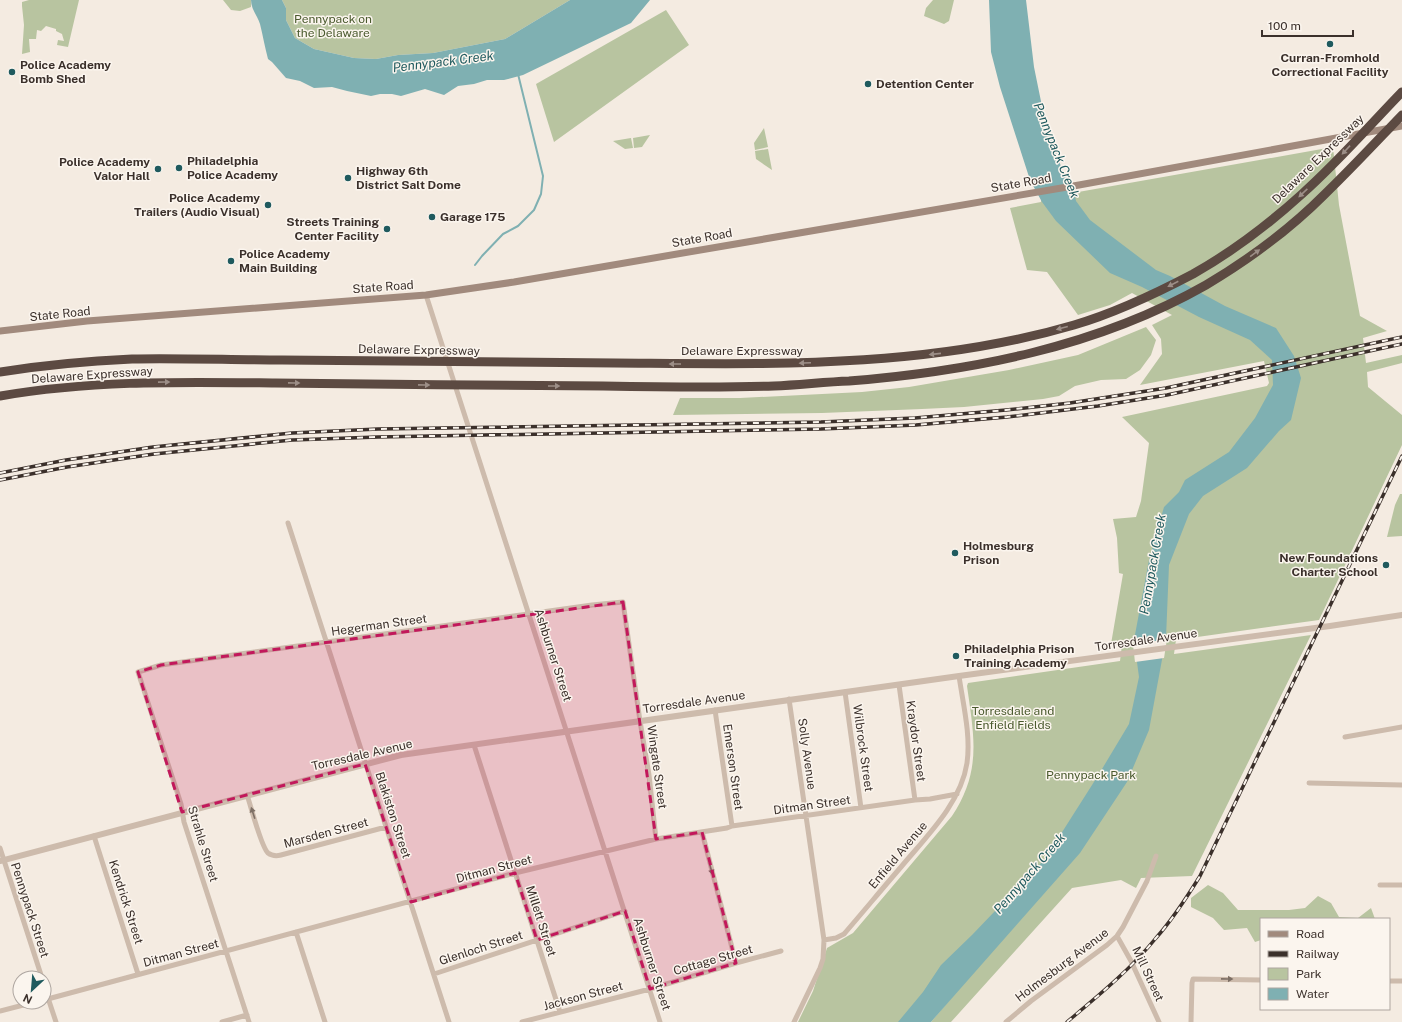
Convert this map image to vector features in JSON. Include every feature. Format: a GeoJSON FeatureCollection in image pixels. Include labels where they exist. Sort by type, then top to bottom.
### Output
{"type":"FeatureCollection","features":[{"type":"Feature","properties":{"kind":"highway","name":"Delaware Expressway"},"geometry":{"type":"LineString","coordinates":[[0,372],[91,361],[140,359],[787,364],[905,357],[979,348],[1045,333],[1100,317],[1155,293],[1207,265],[1248,238],[1304,193],[1402,92]]}},
{"type":"Feature","properties":{"kind":"highway","name":"Delaware Expressway"},"geometry":{"type":"LineString","coordinates":[[0,396],[60,387],[111,383],[171,382],[451,386],[778,386],[871,379],[923,373],[977,364],[1053,348],[1117,328],[1159,310],[1203,287],[1256,253],[1294,222],[1324,195],[1402,115]]}},
{"type":"Feature","properties":{"kind":"main road","name":"State Road"},"geometry":{"type":"LineString","coordinates":[[0,331],[87,321],[426,295],[1079,185],[1402,126]]}},
{"type":"Feature","properties":{"kind":"street","name":"Ashburner Street"},"geometry":{"type":"LineString","coordinates":[[426,295],[660,1022]]}},
{"type":"Feature","properties":{"kind":"street","name":"Blakiston Street"},"geometry":{"type":"LineString","coordinates":[[288,523],[449,1022]]}},
{"type":"Feature","properties":{"kind":"street","name":"Hegerman Street"},"geometry":{"type":"LineString","coordinates":[[138,672],[160,666],[327,642],[592,605],[624,603]]}},
{"type":"Feature","properties":{"kind":"street","name":"Wingate Street"},"geometry":{"type":"LineString","coordinates":[[624,603],[649,775],[656,838]]}},
{"type":"Feature","properties":{"kind":"street","name":"Torresdale Avenue"},"geometry":{"type":"LineString","coordinates":[[2,860],[401,755],[790,699],[1121,655],[1402,615]]}},
{"type":"Feature","properties":{"kind":"street","name":"Strahle Street"},"geometry":{"type":"LineString","coordinates":[[138,672],[184,822],[249,1022]]}},
{"type":"Feature","properties":{"kind":"street","name":"Enfield Avenue"},"geometry":{"type":"LineString","coordinates":[[824,940],[836,938],[844,934],[918,847],[950,806],[957,794],[964,775],[968,750],[959,676]]}},
{"type":"Feature","properties":{"kind":"street","name":"Kraydor Street"},"geometry":{"type":"LineString","coordinates":[[898,685],[915,800]]}},
{"type":"Feature","properties":{"kind":"street","name":"Wilbrock Street"},"geometry":{"type":"LineString","coordinates":[[845,692],[861,808]]}},
{"type":"Feature","properties":{"kind":"street","name":"Solly Avenue"},"geometry":{"type":"LineString","coordinates":[[790,699],[824,940]]}},
{"type":"Feature","properties":{"kind":"street","name":"Emerson Street"},"geometry":{"type":"LineString","coordinates":[[715,710],[732,826]]}},
{"type":"Feature","properties":{"kind":"street"},"geometry":{"type":"LineString","coordinates":[[1345,738],[1402,728]]}},
{"type":"Feature","properties":{"kind":"street","name":"Millett Street"},"geometry":{"type":"LineString","coordinates":[[474,745],[560,1012]]}},
{"type":"Feature","properties":{"kind":"street"},"geometry":{"type":"LineString","coordinates":[[1309,783],[1402,785]]}},
{"type":"Feature","properties":{"kind":"street","name":"Ditman Street"},"geometry":{"type":"LineString","coordinates":[[52,997],[515,873],[656,838],[957,794]]}},
{"type":"Feature","properties":{"kind":"street","name":"Marsden Street"},"geometry":{"type":"LineString","coordinates":[[247,795],[265,849],[275,856],[386,827]]}},
{"type":"Feature","properties":{"kind":"street"},"geometry":{"type":"LineString","coordinates":[[702,832],[736,963]]}},
{"type":"Feature","properties":{"kind":"street","name":"Kendrick Street"},"geometry":{"type":"LineString","coordinates":[[94,836],[138,974]]}},
{"type":"Feature","properties":{"kind":"street","name":"Pennypack Street"},"geometry":{"type":"LineString","coordinates":[[0,848],[2,860],[39,970]]}},
{"type":"Feature","properties":{"kind":"street","name":"Holmesburg Avenue"},"geometry":{"type":"LineString","coordinates":[[1006,1022],[1031,1001],[1117,936],[1147,881],[1156,856]]}},
{"type":"Feature","properties":{"kind":"street"},"geometry":{"type":"LineString","coordinates":[[1380,885],[1402,885]]}},
{"type":"Feature","properties":{"kind":"street","name":"Glenloch Street"},"geometry":{"type":"LineString","coordinates":[[434,974],[625,911]]}},
{"type":"Feature","properties":{"kind":"street"},"geometry":{"type":"LineString","coordinates":[[296,932],[325,1022]]}},
{"type":"Feature","properties":{"kind":"street","name":"Mill Street"},"geometry":{"type":"LineString","coordinates":[[1117,936],[1131,961],[1159,1022]]}},
{"type":"Feature","properties":{"kind":"street"},"geometry":{"type":"LineString","coordinates":[[794,1022],[820,968],[823,959],[824,940]]}},
{"type":"Feature","properties":{"kind":"street","name":"Cottage Street"},"geometry":{"type":"LineString","coordinates":[[650,989],[781,951]]}},
{"type":"Feature","properties":{"kind":"street"},"geometry":{"type":"LineString","coordinates":[[1191,1022],[1193,979],[1260,980]]}},
{"type":"Feature","properties":{"kind":"street"},"geometry":{"type":"LineString","coordinates":[[1390,981],[1402,981]]}},
{"type":"Feature","properties":{"kind":"street","name":"Jackson Street"},"geometry":{"type":"LineString","coordinates":[[522,1022],[650,989]]}},
{"type":"Feature","properties":{"kind":"street"},"geometry":{"type":"LineString","coordinates":[[0,1011],[12,1008]]}},
{"type":"Feature","properties":{"kind":"street"},"geometry":{"type":"LineString","coordinates":[[51,1010],[56,1022]]}},
{"type":"Feature","properties":{"kind":"street"},"geometry":{"type":"LineString","coordinates":[[222,1022],[247,1015]]}},
{"type":"Feature","properties":{"kind":"highlighted area"},"geometry":{"type":"Polygon","coordinates":[[[623,602],[656,839],[702,832],[736,963],[650,989],[625,911],[537,940],[515,873],[411,902],[365,764],[182,812],[138,672],[161,665],[623,602]]]}},
{"type":"Feature","properties":{"kind":"green space"},"geometry":{"type":"Polygon","coordinates":[[[29,0],[79,0],[68,47],[57,45],[58,40],[64,41],[62,34],[56,31],[56,29],[46,26],[41,31],[37,30],[36,39],[29,39],[30,52],[22,54],[24,25],[22,2],[29,0]]]}},
{"type":"Feature","properties":{"kind":"green space"},"geometry":{"type":"Polygon","coordinates":[[[223,0],[251,0],[251,7],[240,11],[231,10],[223,0]]]}},
{"type":"Feature","properties":{"kind":"green space","name":"Pennypack on the Delaware"},"geometry":{"type":"Polygon","coordinates":[[[282,0],[570,0],[505,39],[433,53],[398,55],[376,59],[354,58],[314,49],[295,38],[286,20],[286,8],[282,0]]]}},
{"type":"Feature","properties":{"kind":"green space"},"geometry":{"type":"Polygon","coordinates":[[[933,0],[954,0],[949,21],[944,24],[924,16],[926,8],[933,0]]]}},
{"type":"Feature","properties":{"kind":"green space"},"geometry":{"type":"Polygon","coordinates":[[[666,10],[689,45],[554,142],[536,84],[666,10]]]}},
{"type":"Feature","properties":{"kind":"green space"},"geometry":{"type":"Polygon","coordinates":[[[764,128],[768,147],[755,150],[754,143],[764,128]]]}},
{"type":"Feature","properties":{"kind":"green space"},"geometry":{"type":"Polygon","coordinates":[[[650,135],[642,147],[634,148],[633,138],[650,135]]]}},
{"type":"Feature","properties":{"kind":"green space"},"geometry":{"type":"Polygon","coordinates":[[[631,138],[633,148],[625,149],[613,141],[631,138]]]}},
{"type":"Feature","properties":{"kind":"green space","name":"Pennypack Park"},"geometry":{"type":"Polygon","coordinates":[[[1333,147],[1339,205],[1360,316],[1387,331],[1363,338],[1366,363],[1402,355],[1402,363],[1367,372],[1368,387],[1402,415],[1402,445],[1319,620],[1176,640],[1174,654],[1311,635],[1192,876],[1141,878],[1136,888],[1121,880],[1072,888],[951,1022],[931,1022],[958,990],[926,1022],[798,1022],[813,991],[827,948],[853,933],[952,816],[962,800],[972,768],[973,753],[972,721],[967,686],[968,683],[1120,661],[1122,645],[1111,644],[1123,574],[1119,573],[1117,538],[1113,519],[1136,517],[1141,501],[1149,443],[1122,417],[1267,386],[1269,383],[1264,361],[1140,385],[1162,354],[1161,339],[1152,325],[1172,315],[1132,293],[1110,305],[1078,315],[1047,272],[1027,270],[1010,208],[1041,202],[1041,199],[1050,197],[1333,147]]]}},
{"type":"Feature","properties":{"kind":"green space"},"geometry":{"type":"Polygon","coordinates":[[[768,149],[772,170],[756,159],[755,151],[768,149]]]}},
{"type":"Feature","properties":{"kind":"green space"},"geometry":{"type":"Polygon","coordinates":[[[1146,327],[1156,340],[1151,355],[1140,370],[1126,379],[1101,380],[1075,386],[1059,396],[1043,399],[964,407],[922,409],[822,413],[673,415],[680,398],[740,398],[862,392],[909,387],[1009,370],[1078,355],[1146,327]]]}},
{"type":"Feature","properties":{"kind":"green space"},"geometry":{"type":"Polygon","coordinates":[[[1400,494],[1402,494],[1402,536],[1387,537],[1395,505],[1400,494]]]}},
{"type":"Feature","properties":{"kind":"green space"},"geometry":{"type":"Polygon","coordinates":[[[1208,885],[1223,893],[1238,910],[1289,910],[1305,908],[1318,896],[1331,903],[1339,917],[1358,918],[1260,918],[1260,940],[1255,942],[1247,928],[1224,930],[1213,918],[1191,907],[1191,898],[1208,885]]]}},
{"type":"Feature","properties":{"kind":"green space"},"geometry":{"type":"Polygon","coordinates":[[[1371,908],[1375,918],[1358,918],[1371,908]]]}},
{"type":"Feature","properties":{"kind":"water","name":"Pennypack Creek"},"geometry":{"type":"Polygon","coordinates":[[[251,0],[282,0],[286,8],[286,20],[295,38],[314,49],[354,58],[376,59],[398,55],[433,53],[505,39],[570,0],[650,0],[631,23],[523,75],[504,80],[487,80],[474,84],[458,86],[444,95],[425,89],[401,96],[380,94],[371,96],[332,87],[314,88],[300,81],[286,78],[268,59],[260,24],[253,9],[251,0]]]}},
{"type":"Feature","properties":{"kind":"water","name":"Pennypack Creek"},"geometry":{"type":"Polygon","coordinates":[[[989,0],[1026,0],[1034,67],[1045,121],[1064,175],[1076,201],[1090,220],[1156,270],[1225,306],[1276,328],[1294,356],[1301,378],[1291,420],[1279,431],[1247,468],[1203,496],[1189,514],[1169,565],[1166,638],[1149,730],[1127,782],[1080,853],[931,1022],[898,1022],[923,992],[941,965],[1045,859],[1129,724],[1139,677],[1134,640],[1149,560],[1164,507],[1179,492],[1185,480],[1229,452],[1255,418],[1273,385],[1272,360],[1250,340],[1199,317],[1142,287],[1110,273],[1056,221],[1042,202],[1030,180],[1000,87],[991,52],[989,0]]]}},
{"type":"Feature","properties":{"kind":"pier"},"geometry":{"type":"Polygon","coordinates":[[[1167,639],[1164,658],[1135,662],[1133,645],[1167,639]]]}},
{"type":"Feature","properties":{"kind":"waterway"},"geometry":{"type":"LineString","coordinates":[[475,265],[503,234],[518,226],[534,210],[541,194],[543,176],[518,74]]}},
{"type":"Feature","properties":{"kind":"railway"},"geometry":{"type":"LineString","coordinates":[[0,473],[66,460],[153,447],[292,433],[378,429],[821,422],[915,418],[1006,410],[1070,403],[1166,388],[1402,337]]}},
{"type":"Feature","properties":{"kind":"railway"},"geometry":{"type":"LineString","coordinates":[[0,480],[67,467],[154,454],[292,440],[378,437],[821,429],[916,425],[1007,417],[1098,406],[1167,395],[1402,344]]}},
{"type":"Feature","properties":{"kind":"railway"},"geometry":{"type":"LineString","coordinates":[[1067,1022],[1113,982],[1146,950],[1174,916],[1200,876],[1402,456]]}},
{"type":"Feature","properties":{"kind":"place","name":"Curran-Fromhold Correctional Facility"},"geometry":{"type":"Point","coordinates":[1330,44]}},
{"type":"Feature","properties":{"kind":"place","name":"Police Academy Bomb Shed"},"geometry":{"type":"Point","coordinates":[12,72]}},
{"type":"Feature","properties":{"kind":"place","name":"Detention Center"},"geometry":{"type":"Point","coordinates":[868,84]}},
{"type":"Feature","properties":{"kind":"place","name":"Philadelphia Police Academy"},"geometry":{"type":"Point","coordinates":[179,168]}},
{"type":"Feature","properties":{"kind":"place","name":"Police Academy Valor Hall"},"geometry":{"type":"Point","coordinates":[158,169]}},
{"type":"Feature","properties":{"kind":"place","name":"Highway 6th District Salt Dome"},"geometry":{"type":"Point","coordinates":[348,178]}},
{"type":"Feature","properties":{"kind":"place","name":"Police Academy Trailers (Audio Visual)"},"geometry":{"type":"Point","coordinates":[268,205]}},
{"type":"Feature","properties":{"kind":"place","name":"Garage 175"},"geometry":{"type":"Point","coordinates":[432,217]}},
{"type":"Feature","properties":{"kind":"place","name":"Streets Training Center Facility"},"geometry":{"type":"Point","coordinates":[387,229]}},
{"type":"Feature","properties":{"kind":"place","name":"Police Academy Main Building"},"geometry":{"type":"Point","coordinates":[231,261]}},
{"type":"Feature","properties":{"kind":"place","name":"Holmesburg Prison"},"geometry":{"type":"Point","coordinates":[955,553]}},
{"type":"Feature","properties":{"kind":"place","name":"New Foundations Charter School"},"geometry":{"type":"Point","coordinates":[1386,565]}},
{"type":"Feature","properties":{"kind":"place","name":"Philadelphia Prison Training Academy"},"geometry":{"type":"Point","coordinates":[956,656]}},
{"type":"Feature","properties":{"kind":"park label","name":"Torresdale and Enfield Fields"},"geometry":{"type":"Point","coordinates":[1013,718]}}]}
